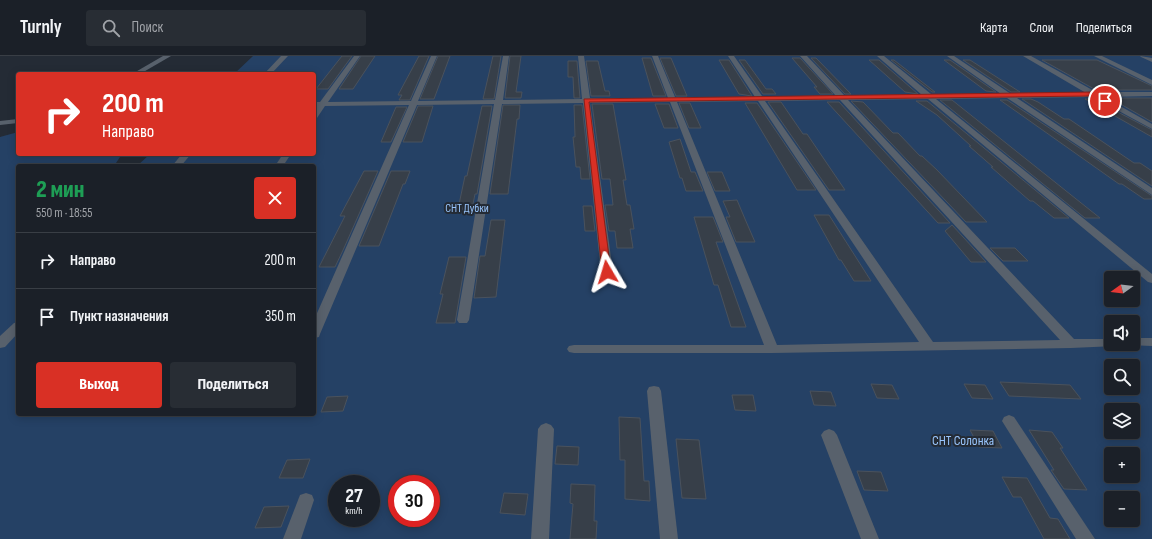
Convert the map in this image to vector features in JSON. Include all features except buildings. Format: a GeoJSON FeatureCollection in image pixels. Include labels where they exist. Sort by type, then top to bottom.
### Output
{"type":"FeatureCollection","features":[{"type":"Feature","properties":{"kind":"street"},"geometry":{"type":"LineString","coordinates":[[138,72],[168,56]]}},
{"type":"Feature","properties":{"kind":"street"},"geometry":{"type":"LineString","coordinates":[[269,72],[285,56]]}},
{"type":"Feature","properties":{"kind":"street"},"geometry":{"type":"LineString","coordinates":[[316,113],[357,56]]}},
{"type":"Feature","properties":{"kind":"street"},"geometry":{"type":"LineString","coordinates":[[316,329],[434,56]]}},
{"type":"Feature","properties":{"kind":"street"},"geometry":{"type":"LineString","coordinates":[[463,320],[506,56]]}},
{"type":"Feature","properties":{"kind":"street"},"geometry":{"type":"LineString","coordinates":[[581,56],[607,272]]}},
{"type":"Feature","properties":{"kind":"street"},"geometry":{"type":"LineString","coordinates":[[655,56],[772,349]]}},
{"type":"Feature","properties":{"kind":"street"},"geometry":{"type":"LineString","coordinates":[[731,56],[928,345]]}},
{"type":"Feature","properties":{"kind":"street"},"geometry":{"type":"LineString","coordinates":[[802,56],[843,97],[1071,344]]}},
{"type":"Feature","properties":{"kind":"street"},"geometry":{"type":"LineString","coordinates":[[880,56],[1152,280]]}},
{"type":"Feature","properties":{"kind":"street"},"geometry":{"type":"LineString","coordinates":[[950,56],[1152,192]]}},
{"type":"Feature","properties":{"kind":"street"},"geometry":{"type":"LineString","coordinates":[[1026,56],[1152,127]]}},
{"type":"Feature","properties":{"kind":"street"},"geometry":{"type":"LineString","coordinates":[[1097,56],[1152,83]]}},
{"type":"Feature","properties":{"kind":"street"},"geometry":{"type":"LineString","coordinates":[[1143,56],[1152,60]]}},
{"type":"Feature","properties":{"kind":"street"},"geometry":{"type":"LineString","coordinates":[[316,104],[1152,94]]}},
{"type":"Feature","properties":{"kind":"street"},"geometry":{"type":"LineString","coordinates":[[0,123],[16,121]]}},
{"type":"Feature","properties":{"kind":"street"},"geometry":{"type":"LineString","coordinates":[[178,164],[185,156]]}},
{"type":"Feature","properties":{"kind":"street"},"geometry":{"type":"LineString","coordinates":[[0,344],[16,328]]}},
{"type":"Feature","properties":{"kind":"street"},"geometry":{"type":"LineString","coordinates":[[1140,342],[1152,342]]}},
{"type":"Feature","properties":{"kind":"street"},"geometry":{"type":"LineString","coordinates":[[574,349],[772,349],[928,345],[1104,343]]}},
{"type":"Feature","properties":{"kind":"street"},"geometry":{"type":"LineString","coordinates":[[654,391],[669,539]]}},
{"type":"Feature","properties":{"kind":"street"},"geometry":{"type":"LineString","coordinates":[[1009,421],[1086,539]]}},
{"type":"Feature","properties":{"kind":"street"},"geometry":{"type":"LineString","coordinates":[[540,539],[546,429]]}},
{"type":"Feature","properties":{"kind":"street"},"geometry":{"type":"LineString","coordinates":[[828,435],[870,539]]}},
{"type":"Feature","properties":{"kind":"street"},"geometry":{"type":"LineString","coordinates":[[292,539],[306,500]]}},
{"type":"Feature","properties":{"kind":"green space"},"geometry":{"type":"Polygon","coordinates":[[[253,56],[1152,56],[1152,539],[0,539],[0,137],[16,133],[16,156],[121,156],[115,164],[16,164],[16,416],[316,416],[316,164],[139,164],[148,156],[316,156],[316,72],[236,72],[253,56]]]}},
{"type":"Feature","properties":{"kind":"route"},"geometry":{"type":"LineString","coordinates":[[607,272],[586,100],[1093,94],[1105,101]]}},
{"type":"Feature","properties":{"kind":"park label","name":"СНТ Дубки"},"geometry":{"type":"Point","coordinates":[467,208]}},
{"type":"Feature","properties":{"kind":"park label","name":"СНТ Солонка"},"geometry":{"type":"Point","coordinates":[963,440]}}]}
